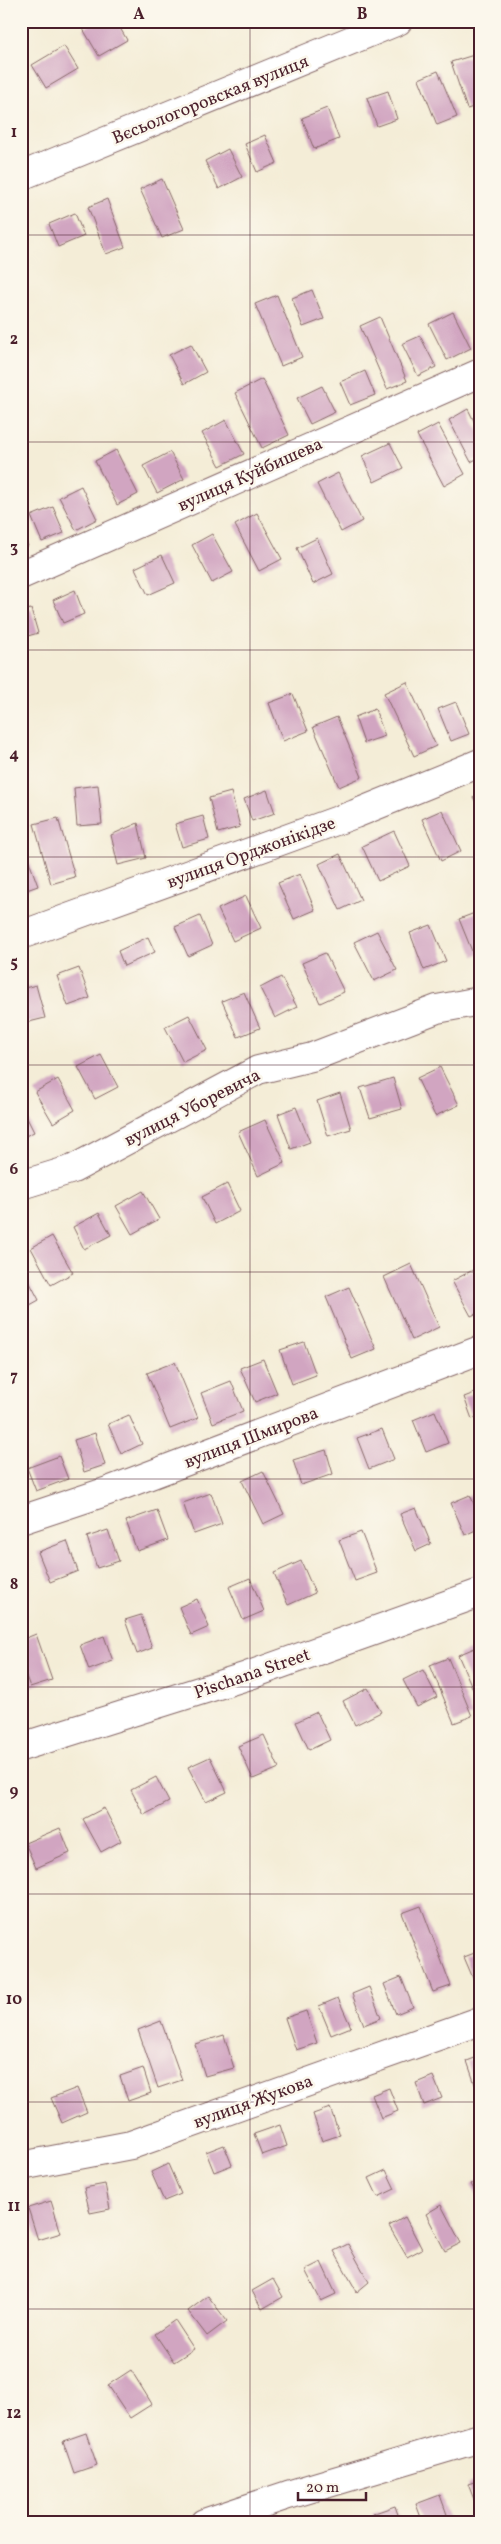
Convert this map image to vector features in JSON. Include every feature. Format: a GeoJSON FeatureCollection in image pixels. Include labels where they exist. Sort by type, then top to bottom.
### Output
{"type":"FeatureCollection","features":[{"type":"Feature","properties":{"kind":"street","name":"Вєсьологоровская вулиця"},"geometry":{"type":"LineString","coordinates":[[21,176],[398,21]]}},
{"type":"Feature","properties":{"kind":"street","name":"вулиця Куйбишева"},"geometry":{"type":"LineString","coordinates":[[21,575],[480,373]]}},
{"type":"Feature","properties":{"kind":"street","name":"вулиця Орджонікідзе"},"geometry":{"type":"LineString","coordinates":[[21,936],[355,814],[480,763]]}},
{"type":"Feature","properties":{"kind":"street","name":"вулиця Уборевича"},"geometry":{"type":"LineString","coordinates":[[21,1185],[73,1169],[258,1070],[312,1057],[437,1009],[480,1001]]}},
{"type":"Feature","properties":{"kind":"street","name":"вулиця Шмирова"},"geometry":{"type":"LineString","coordinates":[[21,1520],[108,1490],[480,1350]]}},
{"type":"Feature","properties":{"kind":"street","name":"Pischana Street"},"geometry":{"type":"LineString","coordinates":[[21,1746],[247,1676],[480,1593]]}},
{"type":"Feature","properties":{"kind":"street","name":"вулиця Жукова"},"geometry":{"type":"LineString","coordinates":[[21,2166],[132,2144],[480,2021]]}},
{"type":"Feature","properties":{"kind":"street"},"geometry":{"type":"LineString","coordinates":[[204,2523],[288,2495],[480,2438]]}},
{"type":"Feature","properties":{"kind":"building"},"geometry":{"type":"Polygon","coordinates":[[[97,21],[116,21],[127,40],[99,56],[83,29],[97,21]]]}},
{"type":"Feature","properties":{"kind":"building"},"geometry":{"type":"Polygon","coordinates":[[[64,46],[78,69],[46,88],[32,65],[64,46]]]}},
{"type":"Feature","properties":{"kind":"building"},"geometry":{"type":"Polygon","coordinates":[[[474,55],[480,71],[480,105],[467,109],[451,62],[474,55]]]}},
{"type":"Feature","properties":{"kind":"building"},"geometry":{"type":"Polygon","coordinates":[[[438,71],[457,117],[437,125],[419,79],[438,71]]]}},
{"type":"Feature","properties":{"kind":"building"},"geometry":{"type":"Polygon","coordinates":[[[388,91],[397,119],[377,126],[367,98],[388,91]]]}},
{"type":"Feature","properties":{"kind":"building"},"geometry":{"type":"Polygon","coordinates":[[[327,108],[339,139],[314,149],[302,118],[327,108]]]}},
{"type":"Feature","properties":{"kind":"building"},"geometry":{"type":"Polygon","coordinates":[[[265,135],[277,163],[257,172],[245,144],[265,135]]]}},
{"type":"Feature","properties":{"kind":"building"},"geometry":{"type":"Polygon","coordinates":[[[228,149],[242,177],[219,189],[205,161],[228,149]]]}},
{"type":"Feature","properties":{"kind":"building"},"geometry":{"type":"Polygon","coordinates":[[[162,179],[184,229],[162,238],[140,189],[162,179]]]}},
{"type":"Feature","properties":{"kind":"building"},"geometry":{"type":"Polygon","coordinates":[[[107,199],[125,247],[106,254],[88,207],[107,199]]]}},
{"type":"Feature","properties":{"kind":"building"},"geometry":{"type":"Polygon","coordinates":[[[75,213],[84,236],[58,247],[49,224],[75,213]]]}},
{"type":"Feature","properties":{"kind":"building"},"geometry":{"type":"Polygon","coordinates":[[[312,290],[324,319],[303,327],[292,298],[312,290]]]}},
{"type":"Feature","properties":{"kind":"building"},"geometry":{"type":"Polygon","coordinates":[[[277,295],[302,357],[281,366],[255,304],[277,295]]]}},
{"type":"Feature","properties":{"kind":"building"},"geometry":{"type":"Polygon","coordinates":[[[453,312],[471,348],[447,360],[429,324],[453,312]]]}},
{"type":"Feature","properties":{"kind":"building"},"geometry":{"type":"Polygon","coordinates":[[[380,317],[407,381],[387,389],[360,326],[380,317]]]}},
{"type":"Feature","properties":{"kind":"building"},"geometry":{"type":"Polygon","coordinates":[[[420,336],[436,367],[418,376],[402,344],[420,336]]]}},
{"type":"Feature","properties":{"kind":"building"},"geometry":{"type":"Polygon","coordinates":[[[191,344],[206,372],[184,384],[169,355],[191,344]]]}},
{"type":"Feature","properties":{"kind":"building"},"geometry":{"type":"Polygon","coordinates":[[[365,371],[375,395],[350,405],[340,382],[365,371]]]}},
{"type":"Feature","properties":{"kind":"building"},"geometry":{"type":"Polygon","coordinates":[[[262,379],[289,435],[262,448],[235,393],[262,379]]]}},
{"type":"Feature","properties":{"kind":"building"},"geometry":{"type":"Polygon","coordinates":[[[322,386],[335,412],[310,424],[297,398],[322,386]]]}},
{"type":"Feature","properties":{"kind":"building"},"geometry":{"type":"Polygon","coordinates":[[[468,409],[480,433],[480,457],[471,462],[449,420],[468,409]]]}},
{"type":"Feature","properties":{"kind":"building"},"geometry":{"type":"Polygon","coordinates":[[[226,420],[244,454],[220,466],[202,433],[226,420]]]}},
{"type":"Feature","properties":{"kind":"building"},"geometry":{"type":"Polygon","coordinates":[[[438,424],[465,474],[444,486],[417,435],[438,424]]]}},
{"type":"Feature","properties":{"kind":"building"},"geometry":{"type":"Polygon","coordinates":[[[390,443],[403,468],[374,482],[362,456],[390,443]]]}},
{"type":"Feature","properties":{"kind":"building"},"geometry":{"type":"Polygon","coordinates":[[[116,450],[138,494],[117,505],[95,461],[116,450]]]}},
{"type":"Feature","properties":{"kind":"building"},"geometry":{"type":"Polygon","coordinates":[[[170,452],[184,479],[157,493],[143,466],[170,452]]]}},
{"type":"Feature","properties":{"kind":"building"},"geometry":{"type":"Polygon","coordinates":[[[338,473],[362,521],[341,532],[317,484],[338,473]]]}},
{"type":"Feature","properties":{"kind":"building"},"geometry":{"type":"Polygon","coordinates":[[[81,486],[97,519],[76,530],[59,497],[81,486]]]}},
{"type":"Feature","properties":{"kind":"building"},"geometry":{"type":"Polygon","coordinates":[[[53,507],[64,533],[42,542],[31,516],[53,507]]]}},
{"type":"Feature","properties":{"kind":"building"},"geometry":{"type":"Polygon","coordinates":[[[257,513],[282,559],[259,571],[235,525],[257,513]]]}},
{"type":"Feature","properties":{"kind":"building"},"geometry":{"type":"Polygon","coordinates":[[[21,531],[28,546],[21,549],[21,531]]]}},
{"type":"Feature","properties":{"kind":"building"},"geometry":{"type":"Polygon","coordinates":[[[212,534],[233,572],[212,583],[192,545],[212,534]]]}},
{"type":"Feature","properties":{"kind":"building"},"geometry":{"type":"Polygon","coordinates":[[[317,538],[333,574],[313,584],[297,548],[317,538]]]}},
{"type":"Feature","properties":{"kind":"building"},"geometry":{"type":"Polygon","coordinates":[[[162,555],[175,583],[148,595],[135,568],[162,555]]]}},
{"type":"Feature","properties":{"kind":"building"},"geometry":{"type":"Polygon","coordinates":[[[75,590],[84,614],[63,623],[53,600],[75,590]]]}},
{"type":"Feature","properties":{"kind":"building"},"geometry":{"type":"Polygon","coordinates":[[[31,609],[38,633],[21,638],[21,611],[31,609]]]}},
{"type":"Feature","properties":{"kind":"building"},"geometry":{"type":"Polygon","coordinates":[[[407,682],[436,746],[414,756],[384,693],[407,682]]]}},
{"type":"Feature","properties":{"kind":"building"},"geometry":{"type":"Polygon","coordinates":[[[293,694],[308,731],[283,741],[269,703],[293,694]]]}},
{"type":"Feature","properties":{"kind":"building"},"geometry":{"type":"Polygon","coordinates":[[[456,702],[469,734],[451,741],[438,709],[456,702]]]}},
{"type":"Feature","properties":{"kind":"building"},"geometry":{"type":"Polygon","coordinates":[[[375,709],[385,736],[364,743],[355,717],[375,709]]]}},
{"type":"Feature","properties":{"kind":"building"},"geometry":{"type":"Polygon","coordinates":[[[337,717],[362,777],[339,787],[313,727],[337,717]]]}},
{"type":"Feature","properties":{"kind":"building"},"geometry":{"type":"Polygon","coordinates":[[[98,785],[102,824],[77,826],[74,788],[98,785]]]}},
{"type":"Feature","properties":{"kind":"building"},"geometry":{"type":"Polygon","coordinates":[[[267,790],[275,813],[252,821],[244,799],[267,790]]]}},
{"type":"Feature","properties":{"kind":"building"},"geometry":{"type":"Polygon","coordinates":[[[231,792],[240,827],[218,833],[209,798],[231,792]]]}},
{"type":"Feature","properties":{"kind":"building"},"geometry":{"type":"Polygon","coordinates":[[[480,793],[480,810],[473,797],[480,793]]]}},
{"type":"Feature","properties":{"kind":"building"},"geometry":{"type":"Polygon","coordinates":[[[442,810],[461,851],[441,861],[422,819],[442,810]]]}},
{"type":"Feature","properties":{"kind":"building"},"geometry":{"type":"Polygon","coordinates":[[[203,816],[209,839],[182,847],[175,824],[203,816]]]}},
{"type":"Feature","properties":{"kind":"building"},"geometry":{"type":"Polygon","coordinates":[[[58,818],[75,877],[51,884],[34,824],[58,818]]]}},
{"type":"Feature","properties":{"kind":"building"},"geometry":{"type":"Polygon","coordinates":[[[138,823],[146,858],[118,865],[111,835],[138,823]]]}},
{"type":"Feature","properties":{"kind":"building"},"geometry":{"type":"Polygon","coordinates":[[[394,831],[410,866],[378,881],[362,846],[394,831]]]}},
{"type":"Feature","properties":{"kind":"building"},"geometry":{"type":"Polygon","coordinates":[[[23,845],[38,886],[21,892],[21,846],[23,845]]]}},
{"type":"Feature","properties":{"kind":"building"},"geometry":{"type":"Polygon","coordinates":[[[340,854],[361,900],[340,910],[319,864],[340,854]]]}},
{"type":"Feature","properties":{"kind":"building"},"geometry":{"type":"Polygon","coordinates":[[[300,874],[315,910],[294,919],[278,883],[300,874]]]}},
{"type":"Feature","properties":{"kind":"building"},"geometry":{"type":"Polygon","coordinates":[[[246,896],[261,928],[233,941],[218,909],[246,896]]]}},
{"type":"Feature","properties":{"kind":"building"},"geometry":{"type":"Polygon","coordinates":[[[480,911],[480,954],[474,956],[459,919],[480,911]]]}},
{"type":"Feature","properties":{"kind":"building"},"geometry":{"type":"Polygon","coordinates":[[[200,916],[212,945],[188,956],[175,927],[200,916]]]}},
{"type":"Feature","properties":{"kind":"building"},"geometry":{"type":"Polygon","coordinates":[[[431,925],[446,961],[424,970],[410,933],[431,925]]]}},
{"type":"Feature","properties":{"kind":"building"},"geometry":{"type":"Polygon","coordinates":[[[377,931],[397,970],[374,981],[354,942],[377,931]]]}},
{"type":"Feature","properties":{"kind":"building"},"geometry":{"type":"Polygon","coordinates":[[[148,937],[155,952],[124,966],[118,951],[148,937]]]}},
{"type":"Feature","properties":{"kind":"building"},"geometry":{"type":"Polygon","coordinates":[[[325,953],[344,992],[320,1003],[302,963],[325,953]]]}},
{"type":"Feature","properties":{"kind":"building"},"geometry":{"type":"Polygon","coordinates":[[[79,968],[90,998],[68,1006],[57,976],[79,968]]]}},
{"type":"Feature","properties":{"kind":"building"},"geometry":{"type":"Polygon","coordinates":[[[281,977],[297,1007],[275,1018],[260,988],[281,977]]]}},
{"type":"Feature","properties":{"kind":"building"},"geometry":{"type":"Polygon","coordinates":[[[36,985],[45,1018],[21,1024],[21,989],[36,985]]]}},
{"type":"Feature","properties":{"kind":"building"},"geometry":{"type":"Polygon","coordinates":[[[244,992],[260,1028],[238,1037],[222,1001],[244,992]]]}},
{"type":"Feature","properties":{"kind":"building"},"geometry":{"type":"Polygon","coordinates":[[[189,1015],[207,1050],[183,1062],[165,1027],[189,1015]]]}},
{"type":"Feature","properties":{"kind":"building"},"geometry":{"type":"Polygon","coordinates":[[[101,1055],[118,1087],[95,1099],[78,1067],[101,1055]]]}},
{"type":"Feature","properties":{"kind":"building"},"geometry":{"type":"Polygon","coordinates":[[[440,1067],[459,1105],[435,1116],[417,1078],[440,1067]]]}},
{"type":"Feature","properties":{"kind":"building"},"geometry":{"type":"Polygon","coordinates":[[[393,1078],[402,1109],[370,1118],[360,1088],[393,1078]]]}},
{"type":"Feature","properties":{"kind":"building"},"geometry":{"type":"Polygon","coordinates":[[[58,1079],[75,1110],[53,1123],[35,1092],[58,1079]]]}},
{"type":"Feature","properties":{"kind":"building"},"geometry":{"type":"Polygon","coordinates":[[[340,1093],[351,1129],[328,1136],[317,1101],[340,1093]]]}},
{"type":"Feature","properties":{"kind":"building"},"geometry":{"type":"Polygon","coordinates":[[[21,1106],[34,1132],[21,1138],[21,1106]]]}},
{"type":"Feature","properties":{"kind":"building"},"geometry":{"type":"Polygon","coordinates":[[[296,1107],[310,1142],[291,1149],[278,1114],[296,1107]]]}},
{"type":"Feature","properties":{"kind":"building"},"geometry":{"type":"Polygon","coordinates":[[[265,1120],[285,1163],[258,1176],[238,1132],[265,1120]]]}},
{"type":"Feature","properties":{"kind":"building"},"geometry":{"type":"Polygon","coordinates":[[[227,1184],[240,1211],[215,1224],[202,1197],[227,1184]]]}},
{"type":"Feature","properties":{"kind":"building"},"geometry":{"type":"Polygon","coordinates":[[[143,1191],[159,1219],[132,1234],[116,1206],[143,1191]]]}},
{"type":"Feature","properties":{"kind":"building"},"geometry":{"type":"Polygon","coordinates":[[[99,1213],[111,1235],[84,1249],[73,1227],[99,1213]]]}},
{"type":"Feature","properties":{"kind":"building"},"geometry":{"type":"Polygon","coordinates":[[[52,1236],[73,1273],[51,1285],[31,1248],[52,1236]]]}},
{"type":"Feature","properties":{"kind":"building"},"geometry":{"type":"Polygon","coordinates":[[[411,1264],[439,1327],[412,1340],[384,1277],[411,1264]]]}},
{"type":"Feature","properties":{"kind":"building"},"geometry":{"type":"Polygon","coordinates":[[[21,1266],[39,1300],[21,1310],[21,1266]]]}},
{"type":"Feature","properties":{"kind":"building"},"geometry":{"type":"Polygon","coordinates":[[[473,1270],[480,1284],[480,1312],[471,1316],[452,1281],[473,1270]]]}},
{"type":"Feature","properties":{"kind":"building"},"geometry":{"type":"Polygon","coordinates":[[[349,1287],[376,1349],[352,1359],[326,1297],[349,1287]]]}},
{"type":"Feature","properties":{"kind":"building"},"geometry":{"type":"Polygon","coordinates":[[[304,1342],[316,1375],[292,1384],[280,1350],[304,1342]]]}},
{"type":"Feature","properties":{"kind":"building"},"geometry":{"type":"Polygon","coordinates":[[[263,1359],[277,1393],[255,1402],[240,1368],[263,1359]]]}},
{"type":"Feature","properties":{"kind":"building"},"geometry":{"type":"Polygon","coordinates":[[[175,1362],[198,1418],[170,1429],[147,1373],[175,1362]]]}},
{"type":"Feature","properties":{"kind":"building"},"geometry":{"type":"Polygon","coordinates":[[[231,1381],[243,1411],[213,1423],[201,1393],[231,1381]]]}},
{"type":"Feature","properties":{"kind":"building"},"geometry":{"type":"Polygon","coordinates":[[[480,1391],[480,1416],[472,1419],[464,1397],[480,1391]]]}},
{"type":"Feature","properties":{"kind":"building"},"geometry":{"type":"Polygon","coordinates":[[[435,1411],[448,1443],[426,1452],[413,1420],[435,1411]]]}},
{"type":"Feature","properties":{"kind":"building"},"geometry":{"type":"Polygon","coordinates":[[[129,1415],[142,1444],[121,1454],[108,1424],[129,1415]]]}},
{"type":"Feature","properties":{"kind":"building"},"geometry":{"type":"Polygon","coordinates":[[[382,1429],[394,1459],[369,1469],[357,1438],[382,1429]]]}},
{"type":"Feature","properties":{"kind":"building"},"geometry":{"type":"Polygon","coordinates":[[[95,1433],[105,1465],[84,1472],[74,1440],[95,1433]]]}},
{"type":"Feature","properties":{"kind":"building"},"geometry":{"type":"Polygon","coordinates":[[[326,1450],[333,1474],[301,1485],[293,1460],[326,1450]]]}},
{"type":"Feature","properties":{"kind":"building"},"geometry":{"type":"Polygon","coordinates":[[[59,1456],[68,1479],[36,1491],[27,1468],[59,1456]]]}},
{"type":"Feature","properties":{"kind":"building"},"geometry":{"type":"Polygon","coordinates":[[[263,1471],[284,1514],[263,1524],[242,1481],[263,1471]]]}},
{"type":"Feature","properties":{"kind":"building"},"geometry":{"type":"Polygon","coordinates":[[[211,1493],[222,1524],[194,1534],[183,1503],[211,1493]]]}},
{"type":"Feature","properties":{"kind":"building"},"geometry":{"type":"Polygon","coordinates":[[[470,1495],[480,1517],[480,1528],[465,1535],[451,1503],[470,1495]]]}},
{"type":"Feature","properties":{"kind":"building"},"geometry":{"type":"Polygon","coordinates":[[[416,1508],[431,1544],[416,1551],[400,1514],[416,1508]]]}},
{"type":"Feature","properties":{"kind":"building"},"geometry":{"type":"Polygon","coordinates":[[[157,1510],[168,1540],[137,1551],[126,1521],[157,1510]]]}},
{"type":"Feature","properties":{"kind":"building"},"geometry":{"type":"Polygon","coordinates":[[[108,1530],[119,1561],[97,1568],[87,1537],[108,1530]]]}},
{"type":"Feature","properties":{"kind":"building"},"geometry":{"type":"Polygon","coordinates":[[[361,1532],[377,1573],[355,1581],[339,1540],[361,1532]]]}},
{"type":"Feature","properties":{"kind":"building"},"geometry":{"type":"Polygon","coordinates":[[[67,1541],[78,1571],[50,1582],[38,1552],[67,1541]]]}},
{"type":"Feature","properties":{"kind":"building"},"geometry":{"type":"Polygon","coordinates":[[[301,1561],[315,1593],[288,1605],[274,1573],[301,1561]]]}},
{"type":"Feature","properties":{"kind":"building"},"geometry":{"type":"Polygon","coordinates":[[[250,1578],[264,1611],[243,1620],[229,1587],[250,1578]]]}},
{"type":"Feature","properties":{"kind":"building"},"geometry":{"type":"Polygon","coordinates":[[[197,1599],[209,1627],[191,1635],[179,1607],[197,1599]]]}},
{"type":"Feature","properties":{"kind":"building"},"geometry":{"type":"Polygon","coordinates":[[[141,1615],[152,1648],[137,1654],[125,1620],[141,1615]]]}},
{"type":"Feature","properties":{"kind":"building"},"geometry":{"type":"Polygon","coordinates":[[[36,1634],[52,1680],[30,1687],[21,1663],[21,1640],[36,1634]]]}},
{"type":"Feature","properties":{"kind":"building"},"geometry":{"type":"Polygon","coordinates":[[[104,1636],[113,1661],[89,1670],[80,1645],[104,1636]]]}},
{"type":"Feature","properties":{"kind":"building"},"geometry":{"type":"Polygon","coordinates":[[[477,1647],[480,1655],[480,1705],[458,1655],[477,1647]]]}},
{"type":"Feature","properties":{"kind":"building"},"geometry":{"type":"Polygon","coordinates":[[[448,1658],[472,1716],[454,1723],[430,1665],[448,1658]]]}},
{"type":"Feature","properties":{"kind":"building"},"geometry":{"type":"Polygon","coordinates":[[[423,1670],[437,1697],[417,1707],[403,1680],[423,1670]]]}},
{"type":"Feature","properties":{"kind":"building"},"geometry":{"type":"Polygon","coordinates":[[[368,1688],[381,1712],[355,1725],[343,1701],[368,1688]]]}},
{"type":"Feature","properties":{"kind":"building"},"geometry":{"type":"Polygon","coordinates":[[[317,1712],[330,1740],[309,1750],[296,1722],[317,1712]]]}},
{"type":"Feature","properties":{"kind":"building"},"geometry":{"type":"Polygon","coordinates":[[[264,1735],[279,1768],[253,1779],[238,1746],[264,1735]]]}},
{"type":"Feature","properties":{"kind":"building"},"geometry":{"type":"Polygon","coordinates":[[[210,1757],[227,1792],[206,1802],[188,1767],[210,1757]]]}},
{"type":"Feature","properties":{"kind":"building"},"geometry":{"type":"Polygon","coordinates":[[[156,1777],[169,1802],[144,1815],[131,1790],[156,1777]]]}},
{"type":"Feature","properties":{"kind":"building"},"geometry":{"type":"Polygon","coordinates":[[[104,1808],[121,1841],[101,1852],[83,1819],[104,1808]]]}},
{"type":"Feature","properties":{"kind":"building"},"geometry":{"type":"Polygon","coordinates":[[[60,1828],[70,1853],[36,1868],[25,1843],[60,1828]]]}},
{"type":"Feature","properties":{"kind":"building"},"geometry":{"type":"Polygon","coordinates":[[[421,1906],[451,1986],[433,1992],[402,1913],[421,1906]]]}},
{"type":"Feature","properties":{"kind":"building"},"geometry":{"type":"Polygon","coordinates":[[[480,1951],[480,1989],[478,1990],[464,1957],[480,1951]]]}},
{"type":"Feature","properties":{"kind":"building"},"geometry":{"type":"Polygon","coordinates":[[[401,1977],[413,2007],[396,2014],[384,1984],[401,1977]]]}},
{"type":"Feature","properties":{"kind":"building"},"geometry":{"type":"Polygon","coordinates":[[[369,1987],[381,2018],[364,2025],[352,1994],[369,1987]]]}},
{"type":"Feature","properties":{"kind":"building"},"geometry":{"type":"Polygon","coordinates":[[[338,1998],[351,2027],[331,2035],[319,2006],[338,1998]]]}},
{"type":"Feature","properties":{"kind":"building"},"geometry":{"type":"Polygon","coordinates":[[[306,2011],[317,2043],[296,2050],[285,2018],[306,2011]]]}},
{"type":"Feature","properties":{"kind":"building"},"geometry":{"type":"Polygon","coordinates":[[[161,2021],[182,2080],[158,2088],[138,2030],[161,2021]]]}},
{"type":"Feature","properties":{"kind":"building"},"geometry":{"type":"Polygon","coordinates":[[[224,2035],[234,2068],[205,2076],[195,2044],[224,2035]]]}},
{"type":"Feature","properties":{"kind":"building"},"geometry":{"type":"Polygon","coordinates":[[[480,2056],[480,2092],[478,2093],[467,2061],[480,2056]]]}},
{"type":"Feature","properties":{"kind":"building"},"geometry":{"type":"Polygon","coordinates":[[[143,2068],[151,2093],[128,2101],[120,2076],[143,2068]]]}},
{"type":"Feature","properties":{"kind":"building"},"geometry":{"type":"Polygon","coordinates":[[[433,2076],[442,2098],[424,2105],[416,2083],[433,2076]]]}},
{"type":"Feature","properties":{"kind":"building"},"geometry":{"type":"Polygon","coordinates":[[[77,2088],[87,2112],[62,2123],[51,2098],[77,2088]]]}},
{"type":"Feature","properties":{"kind":"building"},"geometry":{"type":"Polygon","coordinates":[[[389,2088],[398,2111],[381,2118],[372,2095],[389,2088]]]}},
{"type":"Feature","properties":{"kind":"building"},"geometry":{"type":"Polygon","coordinates":[[[330,2108],[340,2135],[322,2141],[313,2114],[330,2108]]]}},
{"type":"Feature","properties":{"kind":"building"},"geometry":{"type":"Polygon","coordinates":[[[280,2125],[287,2146],[262,2155],[254,2134],[280,2125]]]}},
{"type":"Feature","properties":{"kind":"building"},"geometry":{"type":"Polygon","coordinates":[[[224,2145],[232,2165],[214,2172],[206,2152],[224,2145]]]}},
{"type":"Feature","properties":{"kind":"building"},"geometry":{"type":"Polygon","coordinates":[[[168,2164],[181,2194],[164,2201],[151,2172],[168,2164]]]}},
{"type":"Feature","properties":{"kind":"building"},"geometry":{"type":"Polygon","coordinates":[[[386,2170],[395,2189],[378,2197],[369,2178],[386,2170]]]}},
{"type":"Feature","properties":{"kind":"building"},"geometry":{"type":"Polygon","coordinates":[[[480,2179],[480,2201],[471,2184],[480,2179]]]}},
{"type":"Feature","properties":{"kind":"building"},"geometry":{"type":"Polygon","coordinates":[[[105,2184],[110,2209],[90,2213],[84,2188],[105,2184]]]}},
{"type":"Feature","properties":{"kind":"building"},"geometry":{"type":"Polygon","coordinates":[[[51,2201],[61,2233],[38,2240],[28,2208],[51,2201]]]}},
{"type":"Feature","properties":{"kind":"building"},"geometry":{"type":"Polygon","coordinates":[[[441,2205],[461,2243],[445,2251],[426,2214],[441,2205]]]}},
{"type":"Feature","properties":{"kind":"building"},"geometry":{"type":"Polygon","coordinates":[[[405,2217],[422,2249],[407,2257],[389,2226],[405,2217]]]}},
{"type":"Feature","properties":{"kind":"building"},"geometry":{"type":"Polygon","coordinates":[[[348,2244],[369,2282],[357,2292],[334,2251],[348,2244]]]}},
{"type":"Feature","properties":{"kind":"building"},"geometry":{"type":"Polygon","coordinates":[[[321,2262],[336,2294],[321,2301],[305,2270],[321,2262]]]}},
{"type":"Feature","properties":{"kind":"building"},"geometry":{"type":"Polygon","coordinates":[[[273,2279],[283,2297],[262,2309],[252,2291],[273,2279]]]}},
{"type":"Feature","properties":{"kind":"building"},"geometry":{"type":"Polygon","coordinates":[[[208,2296],[227,2321],[207,2336],[188,2311],[208,2296]]]}},
{"type":"Feature","properties":{"kind":"building"},"geometry":{"type":"Polygon","coordinates":[[[175,2320],[194,2349],[174,2362],[155,2334],[175,2320]]]}},
{"type":"Feature","properties":{"kind":"building"},"geometry":{"type":"Polygon","coordinates":[[[131,2370],[152,2404],[130,2418],[108,2385],[131,2370]]]}},
{"type":"Feature","properties":{"kind":"building"},"geometry":{"type":"Polygon","coordinates":[[[86,2433],[97,2465],[74,2473],[63,2441],[86,2433]]]}},
{"type":"Feature","properties":{"kind":"building"},"geometry":{"type":"Polygon","coordinates":[[[480,2480],[480,2515],[468,2484],[480,2480]]]}},
{"type":"Feature","properties":{"kind":"building"},"geometry":{"type":"Polygon","coordinates":[[[440,2495],[450,2523],[423,2523],[416,2504],[440,2495]]]}},
{"type":"Feature","properties":{"kind":"building"},"geometry":{"type":"Polygon","coordinates":[[[395,2506],[401,2523],[375,2523],[372,2514],[395,2506]]]}}]}
